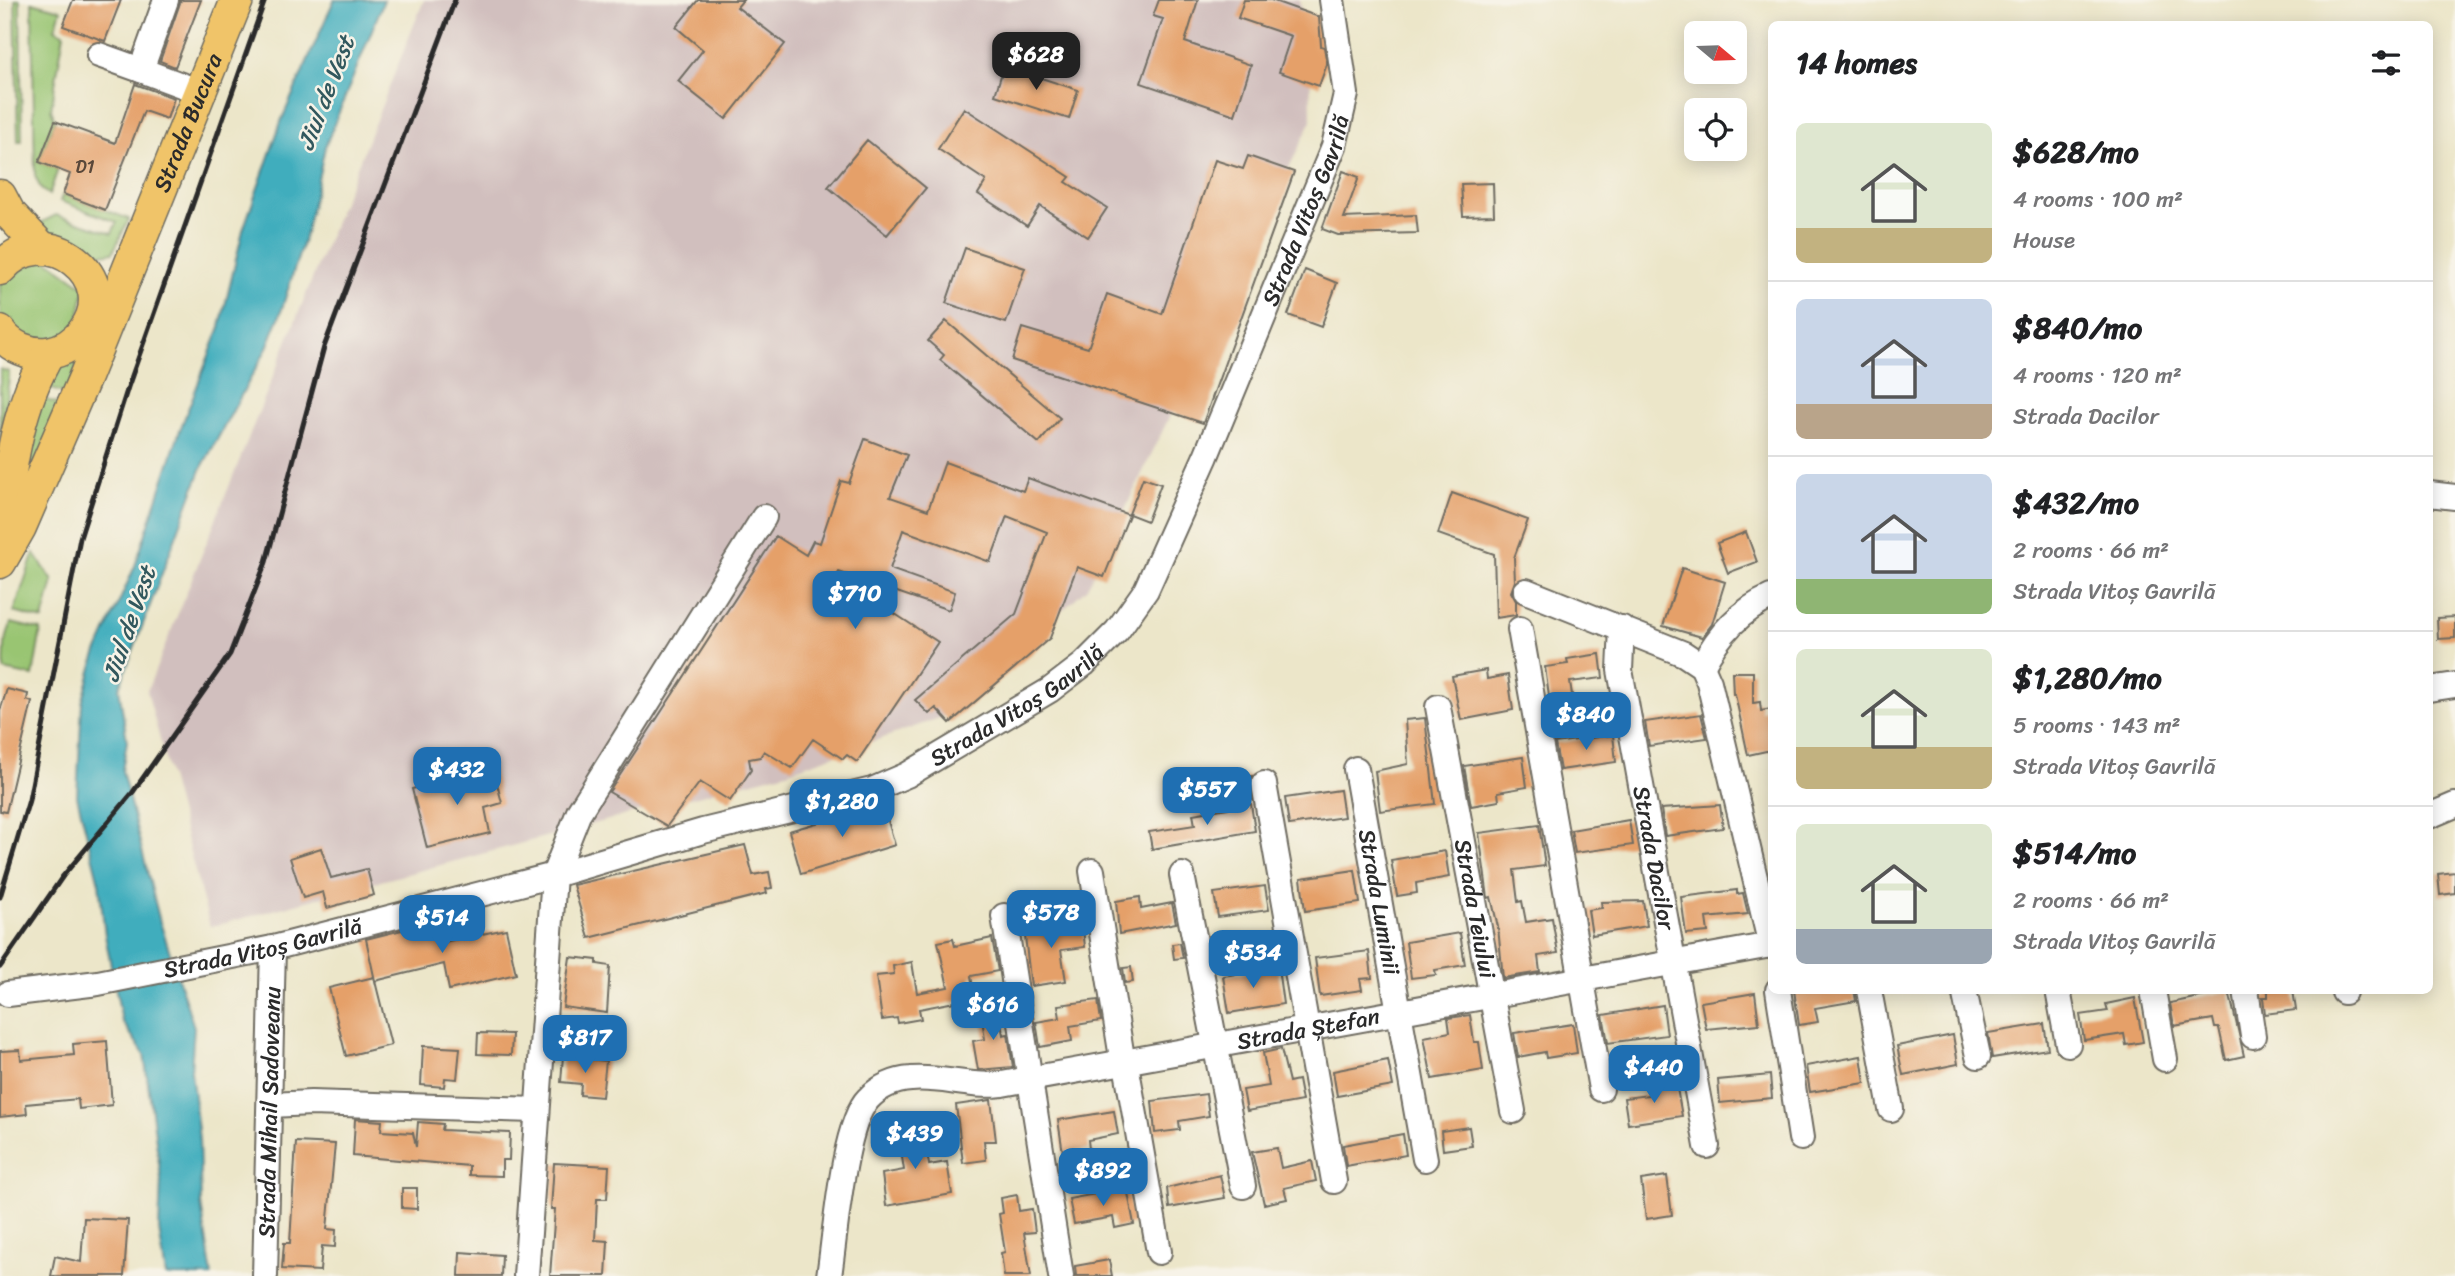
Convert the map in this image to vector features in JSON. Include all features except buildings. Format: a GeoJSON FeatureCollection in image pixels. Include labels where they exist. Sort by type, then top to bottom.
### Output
{"type":"FeatureCollection","features":[{"type":"Feature","properties":{"kind":"main road","name":"Strada Bucura"},"geometry":{"type":"LineString","coordinates":[[139,245],[237,0]]}},
{"type":"Feature","properties":{"kind":"main road"},"geometry":{"type":"LineString","coordinates":[[0,196],[9,213],[42,248]]}},
{"type":"Feature","properties":{"kind":"main road"},"geometry":{"type":"LineString","coordinates":[[0,269],[8,260],[24,251],[42,248],[101,266],[139,245]]}},
{"type":"Feature","properties":{"kind":"main road"},"geometry":{"type":"LineString","coordinates":[[0,332],[16,347],[32,353],[49,353],[65,348],[78,338],[88,325],[94,309],[139,245]]}},
{"type":"Feature","properties":{"kind":"main road"},"geometry":{"type":"LineString","coordinates":[[0,562],[40,482],[139,245]]}},
{"type":"Feature","properties":{"kind":"main road"},"geometry":{"type":"LineString","coordinates":[[75,260],[87,274],[93,290],[94,309]]}},
{"type":"Feature","properties":{"kind":"main road"},"geometry":{"type":"LineString","coordinates":[[0,541],[23,413],[35,377],[49,353]]}},
{"type":"Feature","properties":{"kind":"street"},"geometry":{"type":"LineString","coordinates":[[141,70],[166,0]]}},
{"type":"Feature","properties":{"kind":"street","name":"Strada Vitoș Gavrilă"},"geometry":{"type":"LineString","coordinates":[[3,998],[98,983],[273,948],[554,875],[703,831],[872,790],[906,775],[1049,690],[1084,664],[1117,631],[1146,590],[1184,506],[1334,146],[1346,94],[1332,0]]}},
{"type":"Feature","properties":{"kind":"street"},"geometry":{"type":"LineString","coordinates":[[99,55],[200,92]]}},
{"type":"Feature","properties":{"kind":"street"},"geometry":{"type":"LineString","coordinates":[[2433,495],[2455,498]]}},
{"type":"Feature","properties":{"kind":"street"},"geometry":{"type":"LineString","coordinates":[[526,1276],[554,875],[579,812],[764,517]]}},
{"type":"Feature","properties":{"kind":"street"},"geometry":{"type":"LineString","coordinates":[[1526,591],[1684,654],[1702,666],[1709,682],[1768,932]]}},
{"type":"Feature","properties":{"kind":"street"},"geometry":{"type":"LineString","coordinates":[[1702,666],[1710,650],[1738,616],[1768,599]]}},
{"type":"Feature","properties":{"kind":"street","name":"Strada Dacilor"},"geometry":{"type":"LineString","coordinates":[[1622,628],[1620,670],[1707,1146]]}},
{"type":"Feature","properties":{"kind":"street"},"geometry":{"type":"LineString","coordinates":[[1520,629],[1601,1089]]}},
{"type":"Feature","properties":{"kind":"street"},"geometry":{"type":"LineString","coordinates":[[2433,688],[2455,685]]}},
{"type":"Feature","properties":{"kind":"street","name":"Strada Teiului"},"geometry":{"type":"LineString","coordinates":[[1438,707],[1513,1111]]}},
{"type":"Feature","properties":{"kind":"street","name":"Strada Luminii"},"geometry":{"type":"LineString","coordinates":[[1356,769],[1425,1159]]}},
{"type":"Feature","properties":{"kind":"street"},"geometry":{"type":"LineString","coordinates":[[1265,784],[1334,1181]]}},
{"type":"Feature","properties":{"kind":"street"},"geometry":{"type":"LineString","coordinates":[[2433,814],[2455,805]]}},
{"type":"Feature","properties":{"kind":"street"},"geometry":{"type":"LineString","coordinates":[[1092,871],[1159,1252]]}},
{"type":"Feature","properties":{"kind":"street"},"geometry":{"type":"LineString","coordinates":[[1182,875],[1243,1186]]}},
{"type":"Feature","properties":{"kind":"street"},"geometry":{"type":"LineString","coordinates":[[1003,916],[1060,1276]]}},
{"type":"Feature","properties":{"kind":"street","name":"Strada Ștefan"},"geometry":{"type":"LineString","coordinates":[[830,1276],[847,1153],[858,1114],[866,1100],[895,1081],[923,1079],[976,1086],[1030,1080],[1768,946]]}},
{"type":"Feature","properties":{"kind":"street","name":"Strada Mihail Sadoveanu"},"geometry":{"type":"LineString","coordinates":[[265,1276],[273,948]]}},
{"type":"Feature","properties":{"kind":"street"},"geometry":{"type":"LineString","coordinates":[[1779,994],[1801,1138]]}},
{"type":"Feature","properties":{"kind":"street"},"geometry":{"type":"LineString","coordinates":[[1870,994],[1891,1110]]}},
{"type":"Feature","properties":{"kind":"street"},"geometry":{"type":"LineString","coordinates":[[1965,994],[1978,1056]]}},
{"type":"Feature","properties":{"kind":"street"},"geometry":{"type":"LineString","coordinates":[[2059,994],[2068,1044]]}},
{"type":"Feature","properties":{"kind":"street"},"geometry":{"type":"LineString","coordinates":[[2154,994],[2165,1059]]}},
{"type":"Feature","properties":{"kind":"street"},"geometry":{"type":"LineString","coordinates":[[2247,994],[2253,1035]]}},
{"type":"Feature","properties":{"kind":"street"},"geometry":{"type":"LineString","coordinates":[[271,1105],[536,1110]]}},
{"type":"Feature","properties":{"kind":"shaded area"},"geometry":{"type":"Polygon","coordinates":[[[424,0],[1299,0],[1310,44],[1311,122],[1087,588],[945,716],[787,772],[210,927],[147,691],[424,0]]]}},
{"type":"Feature","properties":{"kind":"green space"},"geometry":{"type":"Polygon","coordinates":[[[15,0],[20,0],[22,141],[18,141],[15,0]]]}},
{"type":"Feature","properties":{"kind":"green space"},"geometry":{"type":"Polygon","coordinates":[[[32,2],[61,10],[55,29],[64,33],[51,109],[55,121],[39,162],[58,169],[49,195],[41,189],[35,176],[32,2]]]}},
{"type":"Feature","properties":{"kind":"green space"},"geometry":{"type":"Polygon","coordinates":[[[63,194],[129,219],[113,252],[93,253],[73,248],[54,237],[40,223],[56,215],[112,233],[117,222],[60,201],[63,194]]]}},
{"type":"Feature","properties":{"kind":"green space"},"geometry":{"type":"Polygon","coordinates":[[[41,256],[85,287],[76,331],[34,346],[0,320],[0,283],[41,256]]]}},
{"type":"Feature","properties":{"kind":"green space"},"geometry":{"type":"Polygon","coordinates":[[[81,351],[68,395],[49,388],[44,399],[63,406],[19,503],[38,402],[54,370],[81,351]]]}},
{"type":"Feature","properties":{"kind":"green space"},"geometry":{"type":"Polygon","coordinates":[[[0,369],[9,372],[0,437],[0,369]]]}},
{"type":"Feature","properties":{"kind":"green space"},"geometry":{"type":"Polygon","coordinates":[[[34,553],[53,581],[43,620],[14,612],[34,553]]]}},
{"type":"Feature","properties":{"kind":"green space"},"geometry":{"type":"Polygon","coordinates":[[[11,623],[41,630],[33,676],[4,670],[5,644],[11,623]]]}},
{"type":"Feature","properties":{"kind":"water","name":"Jiul de Vest"},"geometry":{"type":"Polygon","coordinates":[[[334,0],[384,0],[325,147],[307,229],[279,318],[266,350],[202,467],[119,688],[127,741],[122,771],[160,922],[194,1027],[191,1071],[199,1139],[201,1204],[212,1276],[166,1276],[159,1230],[161,1178],[144,1054],[122,1021],[105,935],[99,883],[77,796],[82,703],[95,657],[135,566],[180,430],[220,327],[243,230],[282,119],[334,0]]]}},
{"type":"Feature","properties":{"kind":"railway"},"geometry":{"type":"LineString","coordinates":[[0,897],[29,800],[80,538],[128,387],[265,0]]}},
{"type":"Feature","properties":{"kind":"railway"},"geometry":{"type":"LineString","coordinates":[[0,967],[63,876],[133,792],[230,654],[266,562],[324,347],[455,0]]}}]}
